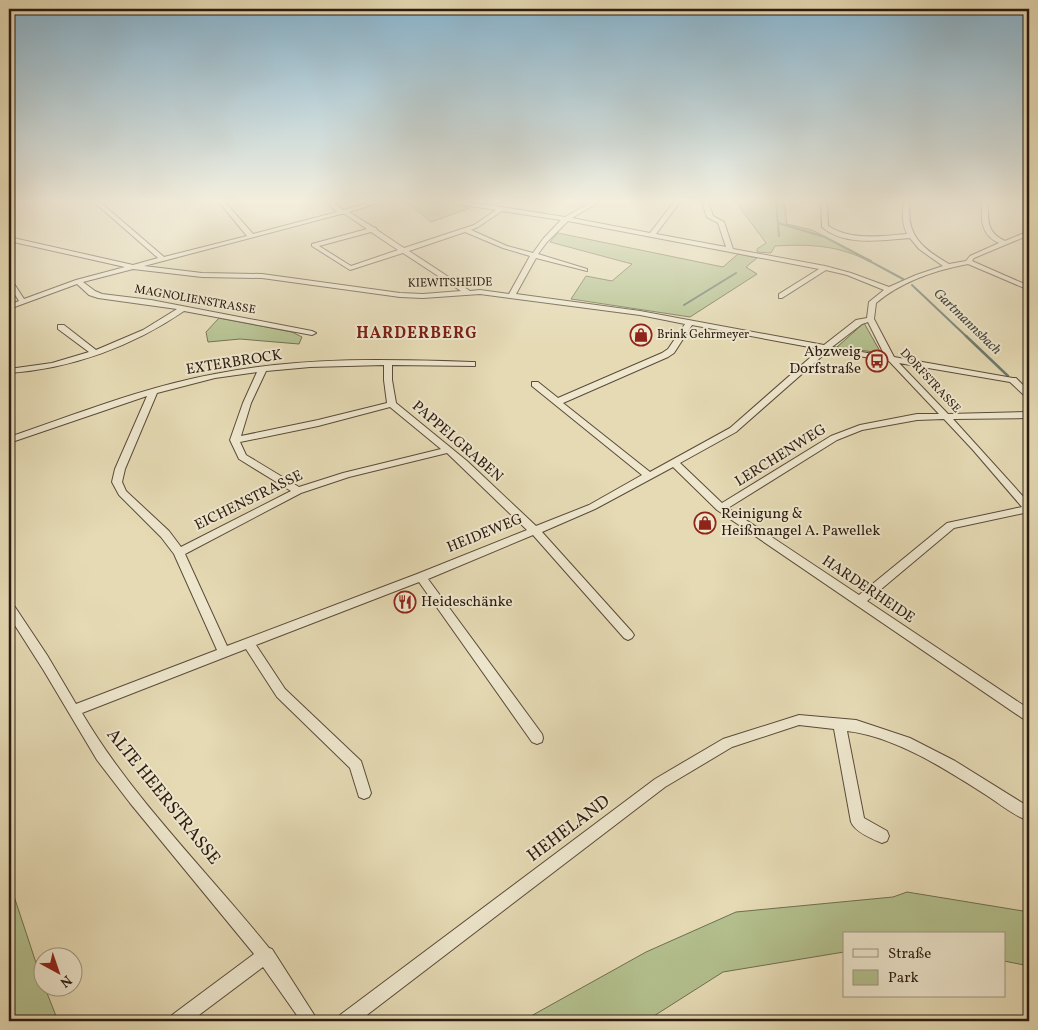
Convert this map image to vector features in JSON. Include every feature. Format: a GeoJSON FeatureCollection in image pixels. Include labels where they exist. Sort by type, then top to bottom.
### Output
{"type":"FeatureCollection","features":[{"type":"Feature","properties":{"kind":"street","name":"KIEWITSHEIDE"},"geometry":{"type":"LineString","coordinates":[[58,250],[134,267],[202,275],[262,276],[400,295],[423,296],[467,292],[512,296],[690,322],[826,348],[1013,380],[1029,395]]}},
{"type":"Feature","properties":{"kind":"street"},"geometry":{"type":"LineString","coordinates":[[153,250],[164,260]]}},
{"type":"Feature","properties":{"kind":"street"},"geometry":{"type":"LineString","coordinates":[[9,307],[78,281],[202,250]]}},
{"type":"Feature","properties":{"kind":"street"},"geometry":{"type":"LineString","coordinates":[[322,250],[350,268],[400,250]]}},
{"type":"Feature","properties":{"kind":"street"},"geometry":{"type":"LineString","coordinates":[[405,250],[467,292]]}},
{"type":"Feature","properties":{"kind":"street"},"geometry":{"type":"LineString","coordinates":[[518,250],[585,270]]}},
{"type":"Feature","properties":{"kind":"street"},"geometry":{"type":"LineString","coordinates":[[512,296],[537,250]]}},
{"type":"Feature","properties":{"kind":"street"},"geometry":{"type":"LineString","coordinates":[[730,250],[825,268],[848,274],[890,290]]}},
{"type":"Feature","properties":{"kind":"street"},"geometry":{"type":"LineString","coordinates":[[928,250],[948,266]]}},
{"type":"Feature","properties":{"kind":"street"},"geometry":{"type":"LineString","coordinates":[[969,262],[972,257],[988,250]]}},
{"type":"Feature","properties":{"kind":"street"},"geometry":{"type":"LineString","coordinates":[[870,318],[873,302],[890,290],[948,266],[969,262],[1029,288]]}},
{"type":"Feature","properties":{"kind":"street"},"geometry":{"type":"LineString","coordinates":[[782,296],[825,268]]}},
{"type":"Feature","properties":{"kind":"street"},"geometry":{"type":"LineString","coordinates":[[9,280],[23,302]]}},
{"type":"Feature","properties":{"kind":"street","name":"MAGNOLIENSTRASSE"},"geometry":{"type":"LineString","coordinates":[[78,281],[92,292],[101,296],[183,308],[312,333]]}},
{"type":"Feature","properties":{"kind":"street"},"geometry":{"type":"LineString","coordinates":[[9,371],[40,368],[94,352],[158,324],[183,308]]}},
{"type":"Feature","properties":{"kind":"street","name":"HEIDEWEG"},"geometry":{"type":"LineString","coordinates":[[74,710],[421,576],[592,507],[733,430],[826,348],[859,322],[870,318]]}},
{"type":"Feature","properties":{"kind":"street","name":"DORFSTRASSE"},"geometry":{"type":"LineString","coordinates":[[870,318],[891,359],[945,415],[1029,509]]}},
{"type":"Feature","properties":{"kind":"street"},"geometry":{"type":"LineString","coordinates":[[557,402],[665,355],[671,351],[690,322]]}},
{"type":"Feature","properties":{"kind":"street"},"geometry":{"type":"LineString","coordinates":[[60,327],[94,352]]}},
{"type":"Feature","properties":{"kind":"street","name":"EXTERBROCK"},"geometry":{"type":"LineString","coordinates":[[9,440],[153,392],[214,376],[352,363],[472,364]]}},
{"type":"Feature","properties":{"kind":"street","name":"PAPPELGRABEN"},"geometry":{"type":"LineString","coordinates":[[388,363],[388,380],[392,404],[449,450],[542,538],[628,635]]}},
{"type":"Feature","properties":{"kind":"street"},"geometry":{"type":"LineString","coordinates":[[262,370],[247,403],[235,440],[242,457],[298,491]]}},
{"type":"Feature","properties":{"kind":"street"},"geometry":{"type":"LineString","coordinates":[[535,384],[649,476]]}},
{"type":"Feature","properties":{"kind":"street"},"geometry":{"type":"LineString","coordinates":[[153,392],[120,469],[117,482],[122,493],[165,534],[179,552],[224,652]]}},
{"type":"Feature","properties":{"kind":"street"},"geometry":{"type":"LineString","coordinates":[[235,440],[318,423],[392,404]]}},
{"type":"Feature","properties":{"kind":"street","name":"LERCHENWEG"},"geometry":{"type":"LineString","coordinates":[[722,508],[834,438],[860,428],[917,417],[1029,415]]}},
{"type":"Feature","properties":{"kind":"street","name":"EICHENSTRASSE"},"geometry":{"type":"LineString","coordinates":[[179,552],[298,491],[359,471],[449,450]]}},
{"type":"Feature","properties":{"kind":"street","name":"HARDERHEIDE"},"geometry":{"type":"LineString","coordinates":[[673,462],[722,508],[858,602],[1029,716]]}},
{"type":"Feature","properties":{"kind":"street"},"geometry":{"type":"LineString","coordinates":[[858,602],[951,525],[1029,509]]}},
{"type":"Feature","properties":{"kind":"street"},"geometry":{"type":"LineString","coordinates":[[421,576],[537,738]]}},
{"type":"Feature","properties":{"kind":"street","name":"ALTE HEERSTRASSE"},"geometry":{"type":"LineString","coordinates":[[9,607],[89,737],[110,767],[266,955],[310,1021]]}},
{"type":"Feature","properties":{"kind":"street"},"geometry":{"type":"LineString","coordinates":[[248,643],[281,693],[356,765],[364,793]]}},
{"type":"Feature","properties":{"kind":"street","name":"HEHELAND"},"geometry":{"type":"LineString","coordinates":[[346,1021],[660,783],[728,743],[799,720],[839,723],[905,742],[950,765],[1029,815]]}},
{"type":"Feature","properties":{"kind":"street"},"geometry":{"type":"LineString","coordinates":[[839,723],[858,822],[882,836]]}},
{"type":"Feature","properties":{"kind":"street"},"geometry":{"type":"LineString","coordinates":[[178,1021],[266,955]]}},
{"type":"Feature","properties":{"kind":"green space"},"geometry":{"type":"Polygon","coordinates":[[[580,250],[641,250],[723,267],[738,254],[757,258],[746,267],[757,274],[690,317],[571,299],[586,276],[612,281],[632,264],[580,250]]]}},
{"type":"Feature","properties":{"kind":"green space"},"geometry":{"type":"Polygon","coordinates":[[[757,250],[773,250],[771,253],[757,252],[757,250]]]}},
{"type":"Feature","properties":{"kind":"green space"},"geometry":{"type":"Polygon","coordinates":[[[840,250],[851,250],[872,261],[870,262],[840,250]]]}},
{"type":"Feature","properties":{"kind":"green space"},"geometry":{"type":"Polygon","coordinates":[[[219,318],[292,332],[302,337],[299,344],[240,339],[208,342],[206,332],[219,318]]]}},
{"type":"Feature","properties":{"kind":"green space"},"geometry":{"type":"Polygon","coordinates":[[[864,323],[881,353],[837,347],[864,323]]]}},
{"type":"Feature","properties":{"kind":"green space"},"geometry":{"type":"Polygon","coordinates":[[[9,881],[32,951],[32,998],[49,998],[58,1021],[9,1021],[9,881]]]}},
{"type":"Feature","properties":{"kind":"green space"},"geometry":{"type":"Polygon","coordinates":[[[907,892],[1029,912],[1029,966],[1006,961],[1006,932],[843,932],[843,952],[723,972],[646,1021],[522,1021],[646,952],[736,912],[893,897],[907,892]]]}},
{"type":"Feature","properties":{"kind":"waterway","name":"Gartmannsbach"},"geometry":{"type":"LineString","coordinates":[[849,250],[903,279]]}},
{"type":"Feature","properties":{"kind":"waterway"},"geometry":{"type":"LineString","coordinates":[[684,305],[736,273]]}},
{"type":"Feature","properties":{"kind":"waterway","name":"Gartmannsbach"},"geometry":{"type":"LineString","coordinates":[[912,285],[967,337]]}},
{"type":"Feature","properties":{"kind":"waterway","name":"Gartmannsbach"},"geometry":{"type":"LineString","coordinates":[[966,336],[1008,376]]}},
{"type":"Feature","properties":{"kind":"place","name":"Brink Gehrmeyer"},"geometry":{"type":"Point","coordinates":[641,335]}},
{"type":"Feature","properties":{"kind":"place","name":"Abzweig Dorfstraße"},"geometry":{"type":"Point","coordinates":[877,361]}},
{"type":"Feature","properties":{"kind":"place","name":"Reinigung & Heißmangel A. Pawellek"},"geometry":{"type":"Point","coordinates":[705,523]}},
{"type":"Feature","properties":{"kind":"place","name":"Heideschänke"},"geometry":{"type":"Point","coordinates":[405,602]}},
{"type":"Feature","properties":{"kind":"district","name":"HARDERBERG"},"geometry":{"type":"Point","coordinates":[417,334]}}]}
